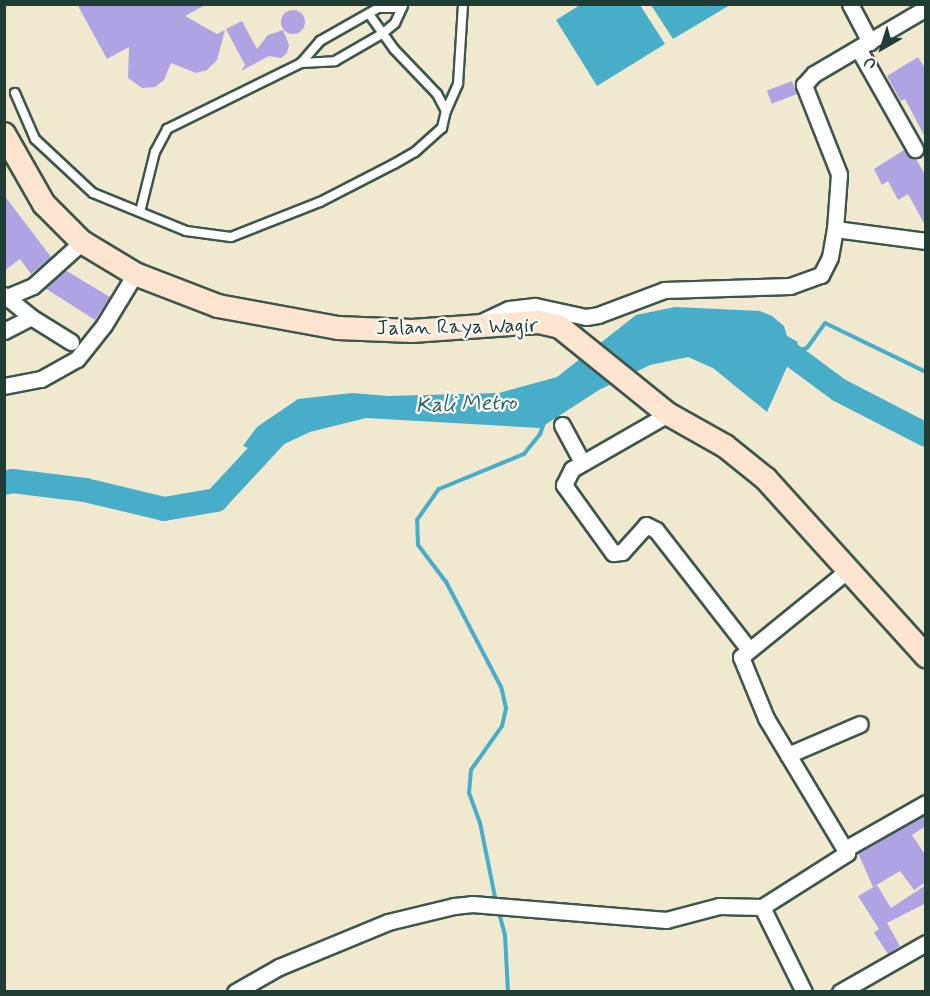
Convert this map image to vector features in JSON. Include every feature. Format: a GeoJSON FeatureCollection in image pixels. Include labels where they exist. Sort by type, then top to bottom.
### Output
{"type":"FeatureCollection","features":[{"type":"Feature","properties":{"kind":"main road","name":"Jalan Raya Wagir"},"geometry":{"type":"LineString","coordinates":[[4,134],[44,204],[82,242],[135,274],[234,310],[300,322],[412,331],[539,322],[560,327],[669,414],[745,461],[792,505],[926,656]]}},
{"type":"Feature","properties":{"kind":"street"},"geometry":{"type":"LineString","coordinates":[[849,4],[864,46],[915,149]]}},
{"type":"Feature","properties":{"kind":"street"},"geometry":{"type":"LineString","coordinates":[[473,325],[512,308],[548,307],[586,317],[664,290],[790,286],[821,275],[830,257],[835,228],[839,174],[804,84],[814,74],[926,8]]}},
{"type":"Feature","properties":{"kind":"street"},"geometry":{"type":"LineString","coordinates":[[835,228],[926,241]]}},
{"type":"Feature","properties":{"kind":"street"},"geometry":{"type":"LineString","coordinates":[[71,342],[26,313],[6,296],[33,286],[82,242]]}},
{"type":"Feature","properties":{"kind":"street"},"geometry":{"type":"LineString","coordinates":[[4,386],[41,379],[77,359],[104,325],[135,274]]}},
{"type":"Feature","properties":{"kind":"street"},"geometry":{"type":"LineString","coordinates":[[4,331],[26,313],[33,286]]}},
{"type":"Feature","properties":{"kind":"street"},"geometry":{"type":"LineString","coordinates":[[669,414],[582,462],[567,475],[564,485],[609,550],[618,555],[646,525],[651,526],[748,648]]}},
{"type":"Feature","properties":{"kind":"street"},"geometry":{"type":"LineString","coordinates":[[562,425],[582,462]]}},
{"type":"Feature","properties":{"kind":"street"},"geometry":{"type":"LineString","coordinates":[[235,992],[279,967],[388,922],[472,904],[666,920],[719,906],[762,907],[846,856],[845,849],[766,718],[741,661],[748,648],[848,570]]}},
{"type":"Feature","properties":{"kind":"street"},"geometry":{"type":"LineString","coordinates":[[789,755],[860,724]]}},
{"type":"Feature","properties":{"kind":"street"},"geometry":{"type":"LineString","coordinates":[[845,849],[926,803]]}},
{"type":"Feature","properties":{"kind":"street"},"geometry":{"type":"LineString","coordinates":[[762,907],[804,992]]}},
{"type":"Feature","properties":{"kind":"street"},"geometry":{"type":"LineString","coordinates":[[840,992],[926,943]]}},
{"type":"Feature","properties":{"kind":"lane"},"geometry":{"type":"LineString","coordinates":[[15,93],[35,140],[93,193],[186,231],[231,237],[320,202],[415,152],[442,129],[446,111],[458,84],[463,4]]}},
{"type":"Feature","properties":{"kind":"lane"},"geometry":{"type":"LineString","coordinates":[[140,212],[155,152],[167,129],[301,63],[335,61],[382,34],[395,23],[402,6],[378,8],[320,41],[301,63]]}},
{"type":"Feature","properties":{"kind":"lane"},"geometry":{"type":"LineString","coordinates":[[369,14],[382,34],[437,94],[446,111]]}},
{"type":"Feature","properties":{"kind":"water"},"geometry":{"type":"Polygon","coordinates":[[[580,5],[640,5],[665,44],[597,86],[556,20],[580,5]]]}},
{"type":"Feature","properties":{"kind":"water"},"geometry":{"type":"Polygon","coordinates":[[[651,5],[730,5],[673,39],[651,5]]]}},
{"type":"Feature","properties":{"kind":"water"},"geometry":{"type":"Polygon","coordinates":[[[675,307],[760,311],[772,316],[784,326],[787,336],[798,342],[767,412],[713,368],[688,357],[650,365],[599,390],[540,428],[366,418],[310,432],[263,454],[243,446],[257,427],[298,399],[352,393],[389,396],[499,393],[557,377],[636,315],[675,307]]]}},
{"type":"Feature","properties":{"kind":"building"},"geometry":{"type":"Polygon","coordinates":[[[77,4],[207,4],[185,16],[217,34],[225,30],[217,60],[207,70],[196,73],[171,63],[164,80],[155,87],[142,88],[128,78],[129,47],[107,59],[77,4]]]}},
{"type":"Feature","properties":{"kind":"building"},"geometry":{"type":"Polygon","coordinates":[[[293,10],[298,11],[304,17],[304,27],[298,33],[293,34],[288,33],[282,27],[281,22],[282,17],[288,11],[293,10]]]}},
{"type":"Feature","properties":{"kind":"building"},"geometry":{"type":"Polygon","coordinates":[[[242,21],[257,49],[268,35],[283,30],[289,45],[287,53],[281,58],[269,56],[241,71],[245,65],[226,29],[242,21]]]}},
{"type":"Feature","properties":{"kind":"building"},"geometry":{"type":"Polygon","coordinates":[[[918,57],[926,70],[926,139],[905,99],[901,101],[887,76],[918,57]]]}},
{"type":"Feature","properties":{"kind":"building"},"geometry":{"type":"Polygon","coordinates":[[[792,81],[797,94],[772,104],[767,91],[792,81]]]}},
{"type":"Feature","properties":{"kind":"building"},"geometry":{"type":"Polygon","coordinates":[[[904,150],[916,159],[926,176],[926,227],[908,194],[898,200],[888,181],[882,185],[874,169],[904,150]]]}},
{"type":"Feature","properties":{"kind":"building"},"geometry":{"type":"Polygon","coordinates":[[[4,195],[51,257],[31,274],[20,259],[4,271],[4,195]]]}},
{"type":"Feature","properties":{"kind":"building"},"geometry":{"type":"Polygon","coordinates":[[[65,270],[110,297],[95,320],[45,288],[65,270]]]}},
{"type":"Feature","properties":{"kind":"building"},"geometry":{"type":"Polygon","coordinates":[[[924,816],[926,826],[912,835],[926,856],[926,882],[914,890],[900,871],[873,887],[858,853],[924,816]]]}},
{"type":"Feature","properties":{"kind":"building"},"geometry":{"type":"Polygon","coordinates":[[[877,885],[891,908],[926,885],[926,903],[887,923],[900,946],[888,954],[874,933],[879,929],[858,896],[877,885]]]}},
{"type":"Feature","properties":{"kind":"waterway"},"geometry":{"type":"LineString","coordinates":[[790,352],[807,348],[825,323],[926,372]]}},
{"type":"Feature","properties":{"kind":"waterway","name":"Kali Metro"},"geometry":{"type":"LineString","coordinates":[[762,346],[789,353],[839,390],[926,435]]}},
{"type":"Feature","properties":{"kind":"waterway"},"geometry":{"type":"LineString","coordinates":[[496,902],[480,823],[469,793],[471,770],[502,726],[506,708],[501,687],[446,582],[418,545],[417,520],[439,489],[524,454],[540,434],[544,423]]}},
{"type":"Feature","properties":{"kind":"waterway","name":"Kali Metro"},"geometry":{"type":"LineString","coordinates":[[4,483],[12,481],[85,490],[164,509],[216,500],[282,429]]}},
{"type":"Feature","properties":{"kind":"waterway"},"geometry":{"type":"LineString","coordinates":[[498,909],[505,935],[508,992]]}}]}
